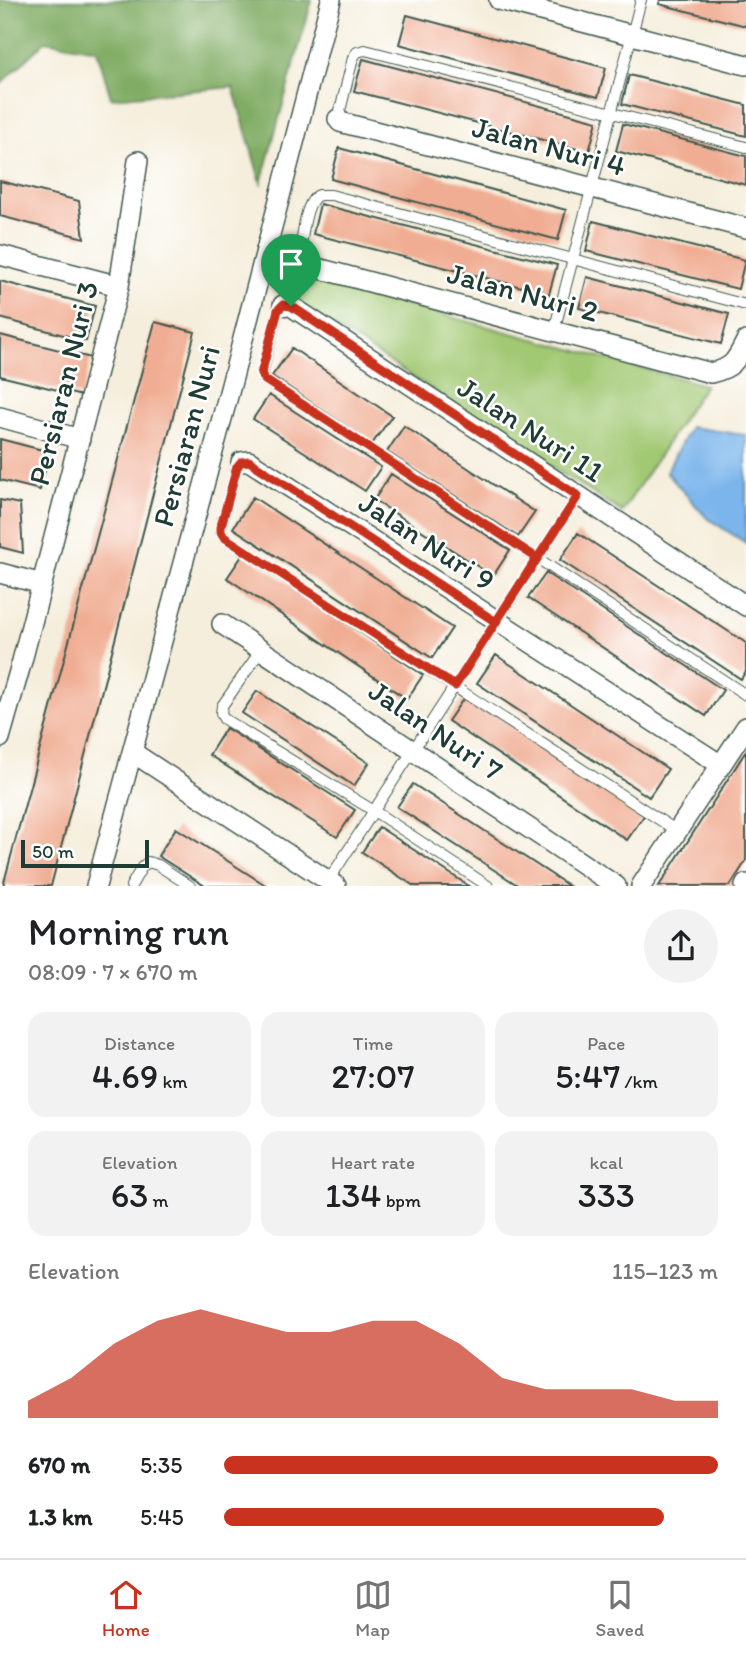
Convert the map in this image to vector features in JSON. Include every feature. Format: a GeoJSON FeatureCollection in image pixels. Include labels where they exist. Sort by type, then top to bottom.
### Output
{"type":"FeatureCollection","features":[{"type":"Feature","properties":{"kind":"street","name":"Persiaran Nuri"},"geometry":{"type":"LineString","coordinates":[[96,886],[331,0]]}},
{"type":"Feature","properties":{"kind":"street"},"geometry":{"type":"LineString","coordinates":[[499,0],[746,65]]}},
{"type":"Feature","properties":{"kind":"street","name":"Jalan Nuri 4"},"geometry":{"type":"LineString","coordinates":[[338,119],[340,122],[746,228]]}},
{"type":"Feature","properties":{"kind":"street","name":"Persiaran Nuri 3"},"geometry":{"type":"LineString","coordinates":[[0,738],[119,286],[138,160]]}},
{"type":"Feature","properties":{"kind":"street"},"geometry":{"type":"LineString","coordinates":[[0,256],[119,286]]}},
{"type":"Feature","properties":{"kind":"street","name":"Jalan Nuri 2"},"geometry":{"type":"LineString","coordinates":[[306,265],[711,373],[725,370],[736,361],[746,341]]}},
{"type":"Feature","properties":{"kind":"street","name":"Jalan Nuri 11"},"geometry":{"type":"LineString","coordinates":[[283,305],[291,306],[746,606]]}},
{"type":"Feature","properties":{"kind":"street"},"geometry":{"type":"LineString","coordinates":[[0,417],[80,439]]}},
{"type":"Feature","properties":{"kind":"street","name":"Jalan Nuri 9"},"geometry":{"type":"LineString","coordinates":[[241,462],[249,461],[721,765]]}},
{"type":"Feature","properties":{"kind":"street"},"geometry":{"type":"LineString","coordinates":[[0,573],[42,584]]}},
{"type":"Feature","properties":{"kind":"street","name":"Jalan Nuri 7"},"geometry":{"type":"LineString","coordinates":[[222,624],[616,886]]}},
{"type":"Feature","properties":{"kind":"street"},"geometry":{"type":"LineString","coordinates":[[641,886],[746,727]]}},
{"type":"Feature","properties":{"kind":"street"},"geometry":{"type":"LineString","coordinates":[[132,751],[330,884]]}},
{"type":"Feature","properties":{"kind":"lane"},"geometry":{"type":"LineString","coordinates":[[554,331],[641,0]]}},
{"type":"Feature","properties":{"kind":"lane"},"geometry":{"type":"LineString","coordinates":[[338,119],[353,58],[357,52],[365,50],[746,147]]}},
{"type":"Feature","properties":{"kind":"lane"},"geometry":{"type":"LineString","coordinates":[[306,265],[300,256],[308,208],[319,195],[331,195],[746,305]]}},
{"type":"Feature","properties":{"kind":"lane"},"geometry":{"type":"LineString","coordinates":[[283,305],[278,310],[261,374],[265,380],[746,695]]}},
{"type":"Feature","properties":{"kind":"lane"},"geometry":{"type":"LineString","coordinates":[[241,462],[237,467],[221,526],[224,537],[677,831]]}},
{"type":"Feature","properties":{"kind":"lane"},"geometry":{"type":"LineString","coordinates":[[330,884],[374,811],[578,496]]}},
{"type":"Feature","properties":{"kind":"lane"},"geometry":{"type":"LineString","coordinates":[[261,650],[222,706],[224,719],[374,811],[488,886]]}},
{"type":"Feature","properties":{"kind":"lane"},"geometry":{"type":"LineString","coordinates":[[131,886],[148,862],[158,865],[190,886]]}},
{"type":"Feature","properties":{"kind":"green space"},"geometry":{"type":"Polygon","coordinates":[[[0,0],[312,0],[261,183],[233,87],[111,98],[97,50],[45,41],[0,85],[0,0]]]}},
{"type":"Feature","properties":{"kind":"green space"},"geometry":{"type":"Polygon","coordinates":[[[288,273],[705,385],[622,512],[284,294],[288,273]]]}},
{"type":"Feature","properties":{"kind":"water"},"geometry":{"type":"Polygon","coordinates":[[[690,427],[746,435],[746,543],[707,518],[666,472],[690,427]]]}},
{"type":"Feature","properties":{"kind":"building"},"geometry":{"type":"Polygon","coordinates":[[[660,0],[746,0],[746,26],[659,4],[660,0]]]}},
{"type":"Feature","properties":{"kind":"building"},"geometry":{"type":"Polygon","coordinates":[[[407,15],[606,68],[598,97],[399,44],[407,15]]]}},
{"type":"Feature","properties":{"kind":"building"},"geometry":{"type":"Polygon","coordinates":[[[363,59],[597,121],[589,152],[354,91],[363,59]]]}},
{"type":"Feature","properties":{"kind":"building"},"geometry":{"type":"Polygon","coordinates":[[[629,75],[746,105],[746,136],[622,104],[629,75]]]}},
{"type":"Feature","properties":{"kind":"building"},"geometry":{"type":"Polygon","coordinates":[[[623,124],[746,156],[746,185],[616,151],[623,124]]]}},
{"type":"Feature","properties":{"kind":"building"},"geometry":{"type":"Polygon","coordinates":[[[339,148],[566,210],[558,240],[331,179],[339,148]]]}},
{"type":"Feature","properties":{"kind":"building"},"geometry":{"type":"Polygon","coordinates":[[[0,181],[79,201],[84,238],[0,216],[0,181]]]}},
{"type":"Feature","properties":{"kind":"building"},"geometry":{"type":"Polygon","coordinates":[[[320,204],[557,265],[549,294],[313,234],[320,204]]]}},
{"type":"Feature","properties":{"kind":"building"},"geometry":{"type":"Polygon","coordinates":[[[593,221],[745,260],[738,289],[586,251],[593,221]]]}},
{"type":"Feature","properties":{"kind":"building"},"geometry":{"type":"Polygon","coordinates":[[[587,277],[729,314],[721,344],[579,308],[587,277]]]}},
{"type":"Feature","properties":{"kind":"building"},"geometry":{"type":"Polygon","coordinates":[[[0,281],[95,306],[86,341],[0,318],[0,281]]]}},
{"type":"Feature","properties":{"kind":"building"},"geometry":{"type":"Polygon","coordinates":[[[155,322],[195,332],[51,886],[3,886],[155,322]]]}},
{"type":"Feature","properties":{"kind":"building"},"geometry":{"type":"Polygon","coordinates":[[[0,335],[91,358],[82,396],[0,376],[0,335]]]}},
{"type":"Feature","properties":{"kind":"building"},"geometry":{"type":"Polygon","coordinates":[[[292,348],[392,416],[372,444],[272,376],[292,348]]]}},
{"type":"Feature","properties":{"kind":"building"},"geometry":{"type":"Polygon","coordinates":[[[269,395],[381,467],[365,491],[253,419],[269,395]]]}},
{"type":"Feature","properties":{"kind":"building"},"geometry":{"type":"Polygon","coordinates":[[[404,426],[535,512],[518,537],[387,452],[404,426]]]}},
{"type":"Feature","properties":{"kind":"building"},"geometry":{"type":"Polygon","coordinates":[[[0,439],[50,452],[40,490],[0,480],[0,439]]]}},
{"type":"Feature","properties":{"kind":"building"},"geometry":{"type":"Polygon","coordinates":[[[391,474],[510,550],[493,576],[374,500],[391,474]]]}},
{"type":"Feature","properties":{"kind":"building"},"geometry":{"type":"Polygon","coordinates":[[[253,497],[452,628],[432,658],[233,528],[253,497]]]}},
{"type":"Feature","properties":{"kind":"building"},"geometry":{"type":"Polygon","coordinates":[[[0,500],[20,504],[23,553],[0,547],[0,500]]]}},
{"type":"Feature","properties":{"kind":"building"},"geometry":{"type":"Polygon","coordinates":[[[578,533],[746,643],[746,671],[741,679],[560,560],[578,533]]]}},
{"type":"Feature","properties":{"kind":"building"},"geometry":{"type":"Polygon","coordinates":[[[244,553],[423,675],[407,699],[227,578],[244,553]]]}},
{"type":"Feature","properties":{"kind":"building"},"geometry":{"type":"Polygon","coordinates":[[[546,573],[723,690],[706,716],[528,598],[546,573]]]}},
{"type":"Feature","properties":{"kind":"building"},"geometry":{"type":"Polygon","coordinates":[[[496,655],[668,769],[649,797],[477,683],[496,655]]]}},
{"type":"Feature","properties":{"kind":"building"},"geometry":{"type":"Polygon","coordinates":[[[257,691],[369,763],[354,786],[242,713],[257,691]]]}},
{"type":"Feature","properties":{"kind":"building"},"geometry":{"type":"Polygon","coordinates":[[[466,695],[645,814],[627,840],[448,721],[466,695]]]}},
{"type":"Feature","properties":{"kind":"building"},"geometry":{"type":"Polygon","coordinates":[[[226,728],[355,810],[337,837],[209,755],[226,728]]]}},
{"type":"Feature","properties":{"kind":"building"},"geometry":{"type":"Polygon","coordinates":[[[746,751],[746,861],[730,886],[659,886],[746,751]]]}},
{"type":"Feature","properties":{"kind":"building"},"geometry":{"type":"Polygon","coordinates":[[[413,784],[569,886],[519,886],[397,807],[413,784]]]}},
{"type":"Feature","properties":{"kind":"building"},"geometry":{"type":"Polygon","coordinates":[[[379,827],[469,886],[414,886],[362,852],[379,827]]]}},
{"type":"Feature","properties":{"kind":"building"},"geometry":{"type":"Polygon","coordinates":[[[176,828],[267,886],[205,886],[158,856],[176,828]]]}},
{"type":"Feature","properties":{"kind":"route"},"geometry":{"type":"LineString","coordinates":[[291,306],[283,305],[278,310],[261,374],[265,380],[537,558],[496,622],[455,686],[224,537],[221,526],[237,467],[241,462],[249,461],[496,622],[578,496],[291,306]]}}]}
